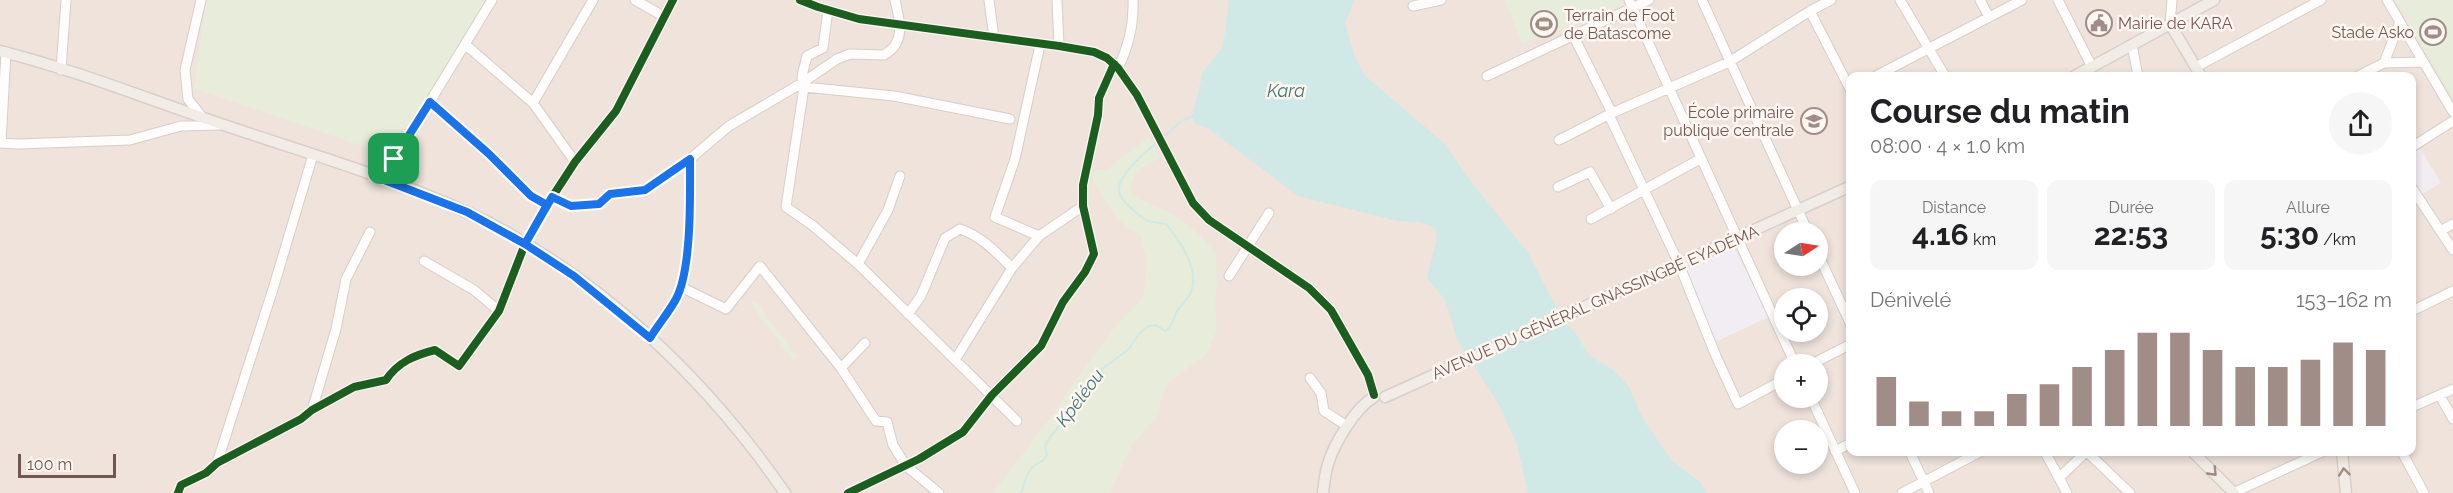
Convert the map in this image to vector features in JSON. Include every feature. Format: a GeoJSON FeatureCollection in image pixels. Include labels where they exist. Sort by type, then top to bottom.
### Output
{"type":"FeatureCollection","features":[{"type":"Feature","properties":{"kind":"main road"},"geometry":{"type":"LineString","coordinates":[[2082,72],[2214,0]]}},
{"type":"Feature","properties":{"kind":"main road"},"geometry":{"type":"LineString","coordinates":[[2170,24],[2199,72]]}},
{"type":"Feature","properties":{"kind":"main road"},"geometry":{"type":"LineString","coordinates":[[3,52],[394,183],[467,212],[525,244],[574,276],[676,362],[746,438],[785,493]]}},
{"type":"Feature","properties":{"kind":"main road","name":"AVENUE DU GÉNÉRAL GNASSINGBÉ EYADÉMA"},"geometry":{"type":"LineString","coordinates":[[1323,493],[1328,464],[1347,426],[1362,408],[1379,396],[1424,379],[1846,188]]}},
{"type":"Feature","properties":{"kind":"main road"},"geometry":{"type":"LineString","coordinates":[[2197,456],[2234,493]]}},
{"type":"Feature","properties":{"kind":"main road"},"geometry":{"type":"LineString","coordinates":[[2342,456],[2346,493]]}},
{"type":"Feature","properties":{"kind":"street"},"geometry":{"type":"LineString","coordinates":[[61,70],[66,0]]}},
{"type":"Feature","properties":{"kind":"street"},"geometry":{"type":"LineString","coordinates":[[201,0],[185,70],[188,99],[203,118]]}},
{"type":"Feature","properties":{"kind":"street"},"geometry":{"type":"LineString","coordinates":[[394,183],[394,159],[492,0]]}},
{"type":"Feature","properties":{"kind":"street"},"geometry":{"type":"LineString","coordinates":[[533,104],[593,0]]}},
{"type":"Feature","properties":{"kind":"street"},"geometry":{"type":"LineString","coordinates":[[635,0],[663,16]]}},
{"type":"Feature","properties":{"kind":"street"},"geometry":{"type":"LineString","coordinates":[[178,493],[181,485],[206,473],[218,463],[354,387],[383,381],[398,366],[423,353],[435,350],[459,366],[499,311],[525,244],[549,201],[575,162],[616,111],[673,0]]}},
{"type":"Feature","properties":{"kind":"street"},"geometry":{"type":"LineString","coordinates":[[800,0],[859,19],[1094,52],[1116,66],[1137,95],[1193,203],[1209,220],[1310,288],[1331,310],[1379,396]]}},
{"type":"Feature","properties":{"kind":"street"},"geometry":{"type":"LineString","coordinates":[[430,102],[495,160],[531,196],[571,206],[599,204],[610,194],[645,190],[690,159],[729,126],[803,85],[825,66],[845,56],[889,53],[898,43],[901,24],[895,0]]}},
{"type":"Feature","properties":{"kind":"street"},"geometry":{"type":"LineString","coordinates":[[990,0],[994,38]]}},
{"type":"Feature","properties":{"kind":"street"},"geometry":{"type":"LineString","coordinates":[[1057,0],[1059,46]]}},
{"type":"Feature","properties":{"kind":"street"},"geometry":{"type":"LineString","coordinates":[[848,493],[906,466],[963,432],[992,395],[1041,346],[1064,302],[1085,272],[1094,254],[1083,206],[1083,185],[1098,115],[1099,98],[1128,49],[1134,20],[1133,0]]}},
{"type":"Feature","properties":{"kind":"street"},"geometry":{"type":"LineString","coordinates":[[1413,6],[1441,0]]}},
{"type":"Feature","properties":{"kind":"street"},"geometry":{"type":"LineString","coordinates":[[1487,76],[1631,4],[1649,0]]}},
{"type":"Feature","properties":{"kind":"street"},"geometry":{"type":"LineString","coordinates":[[1702,0],[1803,222]]}},
{"type":"Feature","properties":{"kind":"street"},"geometry":{"type":"LineString","coordinates":[[1560,140],[1611,114],[1729,62],[1810,11],[1832,0]]}},
{"type":"Feature","properties":{"kind":"street"},"geometry":{"type":"LineString","coordinates":[[1900,0],[1943,72]]}},
{"type":"Feature","properties":{"kind":"street"},"geometry":{"type":"LineString","coordinates":[[1980,0],[1989,17]]}},
{"type":"Feature","properties":{"kind":"street"},"geometry":{"type":"LineString","coordinates":[[1884,72],[2022,0]]}},
{"type":"Feature","properties":{"kind":"street"},"geometry":{"type":"LineString","coordinates":[[2058,0],[2092,67]]}},
{"type":"Feature","properties":{"kind":"street"},"geometry":{"type":"LineString","coordinates":[[2170,24],[2172,0]]}},
{"type":"Feature","properties":{"kind":"street"},"geometry":{"type":"LineString","coordinates":[[2199,72],[2321,0]]}},
{"type":"Feature","properties":{"kind":"street"},"geometry":{"type":"LineString","coordinates":[[2386,0],[2453,112]]}},
{"type":"Feature","properties":{"kind":"street"},"geometry":{"type":"LineString","coordinates":[[1631,4],[1700,159],[1791,354]]}},
{"type":"Feature","properties":{"kind":"street"},"geometry":{"type":"LineString","coordinates":[[828,10],[823,48],[807,56],[786,207],[812,225],[858,264],[1017,421]]}},
{"type":"Feature","properties":{"kind":"street"},"geometry":{"type":"LineString","coordinates":[[1810,11],[1846,79]]}},
{"type":"Feature","properties":{"kind":"street"},"geometry":{"type":"LineString","coordinates":[[2384,63],[2400,22]]}},
{"type":"Feature","properties":{"kind":"street"},"geometry":{"type":"LineString","coordinates":[[1573,35],[1679,264],[1738,404],[1774,385]]}},
{"type":"Feature","properties":{"kind":"street"},"geometry":{"type":"LineString","coordinates":[[466,45],[533,104],[575,162]]}},
{"type":"Feature","properties":{"kind":"street"},"geometry":{"type":"LineString","coordinates":[[1039,236],[995,217],[1015,159],[1040,45]]}},
{"type":"Feature","properties":{"kind":"street"},"geometry":{"type":"LineString","coordinates":[[2132,45],[2137,72]]}},
{"type":"Feature","properties":{"kind":"street"},"geometry":{"type":"LineString","coordinates":[[3,52],[0,143],[130,140],[181,126],[222,125]]}},
{"type":"Feature","properties":{"kind":"street"},"geometry":{"type":"LineString","coordinates":[[2366,72],[2384,63],[2423,62]]}},
{"type":"Feature","properties":{"kind":"street"},"geometry":{"type":"LineString","coordinates":[[803,85],[894,96],[1010,119]]}},
{"type":"Feature","properties":{"kind":"street"},"geometry":{"type":"LineString","coordinates":[[2416,144],[2453,121]]}},
{"type":"Feature","properties":{"kind":"street"},"geometry":{"type":"LineString","coordinates":[[218,463],[313,155]]}},
{"type":"Feature","properties":{"kind":"street"},"geometry":{"type":"LineString","coordinates":[[374,176],[387,162],[394,159]]}},
{"type":"Feature","properties":{"kind":"street"},"geometry":{"type":"LineString","coordinates":[[650,338],[681,288],[689,233],[690,159]]}},
{"type":"Feature","properties":{"kind":"street"},"geometry":{"type":"LineString","coordinates":[[1591,219],[1700,159]]}},
{"type":"Feature","properties":{"kind":"street"},"geometry":{"type":"LineString","coordinates":[[1558,187],[1590,172],[1611,209]]}},
{"type":"Feature","properties":{"kind":"street"},"geometry":{"type":"LineString","coordinates":[[858,264],[888,210],[900,176]]}},
{"type":"Feature","properties":{"kind":"street"},"geometry":{"type":"LineString","coordinates":[[2416,194],[2453,250]]}},
{"type":"Feature","properties":{"kind":"street"},"geometry":{"type":"LineString","coordinates":[[955,360],[1012,268],[1039,236],[1083,206]]}},
{"type":"Feature","properties":{"kind":"street"},"geometry":{"type":"LineString","coordinates":[[1229,276],[1269,213]]}},
{"type":"Feature","properties":{"kind":"street"},"geometry":{"type":"LineString","coordinates":[[2440,231],[2453,224]]}},
{"type":"Feature","properties":{"kind":"street"},"geometry":{"type":"LineString","coordinates":[[909,314],[921,296],[945,238],[960,229],[987,244],[1012,268]]}},
{"type":"Feature","properties":{"kind":"street"},"geometry":{"type":"LineString","coordinates":[[312,410],[336,329],[346,279],[370,232]]}},
{"type":"Feature","properties":{"kind":"street"},"geometry":{"type":"LineString","coordinates":[[424,261],[474,290],[499,311]]}},
{"type":"Feature","properties":{"kind":"street"},"geometry":{"type":"LineString","coordinates":[[681,288],[726,309],[760,266],[841,368],[876,421],[887,422],[893,445],[906,466],[939,493]]}},
{"type":"Feature","properties":{"kind":"street"},"geometry":{"type":"LineString","coordinates":[[1828,276],[1846,315]]}},
{"type":"Feature","properties":{"kind":"street"},"geometry":{"type":"LineString","coordinates":[[2416,309],[2453,291]]}},
{"type":"Feature","properties":{"kind":"street"},"geometry":{"type":"LineString","coordinates":[[841,368],[866,343]]}},
{"type":"Feature","properties":{"kind":"street"},"geometry":{"type":"LineString","coordinates":[[1828,356],[1846,347]]}},
{"type":"Feature","properties":{"kind":"street"},"geometry":{"type":"LineString","coordinates":[[1310,378],[1321,393],[1324,411],[1347,426]]}},
{"type":"Feature","properties":{"kind":"street"},"geometry":{"type":"LineString","coordinates":[[2416,405],[2453,389]]}},
{"type":"Feature","properties":{"kind":"street"},"geometry":{"type":"LineString","coordinates":[[2440,396],[2453,419]]}},
{"type":"Feature","properties":{"kind":"street"},"geometry":{"type":"LineString","coordinates":[[1816,408],[1856,493]]}},
{"type":"Feature","properties":{"kind":"street"},"geometry":{"type":"LineString","coordinates":[[1835,451],[1846,446]]}},
{"type":"Feature","properties":{"kind":"street"},"geometry":{"type":"LineString","coordinates":[[1912,456],[1929,493]]}},
{"type":"Feature","properties":{"kind":"street"},"geometry":{"type":"LineString","coordinates":[[1902,493],[1972,456]]}},
{"type":"Feature","properties":{"kind":"street"},"geometry":{"type":"LineString","coordinates":[[2047,456],[2067,493]]}},
{"type":"Feature","properties":{"kind":"street"},"geometry":{"type":"LineString","coordinates":[[2060,477],[2082,456]]}},
{"type":"Feature","properties":{"kind":"street"},"geometry":{"type":"LineString","coordinates":[[2090,456],[2130,493]]}},
{"type":"Feature","properties":{"kind":"street"},"geometry":{"type":"LineString","coordinates":[[2234,493],[2304,456]]}},
{"type":"Feature","properties":{"kind":"street"},"geometry":{"type":"LineString","coordinates":[[2404,456],[2424,493]]}},
{"type":"Feature","properties":{"kind":"shaded area"},"geometry":{"type":"Polygon","coordinates":[[[0,0],[2453,0],[2453,493],[0,493],[0,0]]]}},
{"type":"Feature","properties":{"kind":"shaded area"},"geometry":{"type":"Polygon","coordinates":[[[2420,148],[2441,183],[2422,194],[2416,184],[2416,150],[2420,148]]]}},
{"type":"Feature","properties":{"kind":"shaded area"},"geometry":{"type":"Polygon","coordinates":[[[1730,248],[1735,249],[1769,317],[1715,342],[1685,271],[1730,248]]]}},
{"type":"Feature","properties":{"kind":"green space"},"geometry":{"type":"Polygon","coordinates":[[[206,0],[486,0],[391,156],[194,88],[206,0]]]}},
{"type":"Feature","properties":{"kind":"green space","name":"Terrain de Foot de Batascome"},"geometry":{"type":"Polygon","coordinates":[[[1505,0],[1623,0],[1625,4],[1522,44],[1505,0]]]}},
{"type":"Feature","properties":{"kind":"green space","name":"Stade Asko"},"geometry":{"type":"Polygon","coordinates":[[[2395,0],[2453,0],[2453,99],[2395,0]]]}},
{"type":"Feature","properties":{"kind":"green space"},"geometry":{"type":"Polygon","coordinates":[[[1149,137],[1161,158],[1149,163],[1136,174],[1131,192],[1135,197],[1172,214],[1201,236],[1216,254],[1217,330],[1206,355],[1166,386],[1156,417],[1131,446],[1110,493],[993,493],[1118,323],[1143,298],[1147,264],[1141,235],[1117,217],[1092,177],[1094,170],[1106,170],[1149,137]]]}},
{"type":"Feature","properties":{"kind":"green space"},"geometry":{"type":"Polygon","coordinates":[[[755,301],[797,356],[793,360],[750,303],[755,301]]]}},
{"type":"Feature","properties":{"kind":"water","name":"Kara"},"geometry":{"type":"Polygon","coordinates":[[[1229,0],[1355,0],[1345,23],[1354,55],[1364,75],[1445,144],[1468,178],[1528,253],[1564,322],[1576,334],[1589,355],[1613,370],[1629,387],[1643,419],[1672,461],[1699,481],[1707,493],[1528,493],[1517,444],[1499,405],[1457,339],[1446,301],[1427,278],[1437,238],[1436,229],[1421,222],[1398,221],[1298,196],[1208,128],[1196,124],[1192,117],[1203,72],[1223,47],[1229,0]]]}},
{"type":"Feature","properties":{"kind":"waterway","name":"Kpéléou"},"geometry":{"type":"LineString","coordinates":[[1163,138],[1180,122],[1194,115]]}},
{"type":"Feature","properties":{"kind":"waterway","name":"Kpéléou"},"geometry":{"type":"LineString","coordinates":[[1021,493],[1030,471],[1047,456],[1045,446],[1050,437],[1086,394],[1097,373],[1129,349],[1138,335],[1149,326],[1155,325],[1166,331],[1191,292],[1193,283],[1191,265],[1177,239],[1166,224],[1155,223],[1137,214],[1124,202],[1119,191],[1128,171],[1159,141]]}},
{"type":"Feature","properties":{"kind":"cycle path"},"geometry":{"type":"LineString","coordinates":[[178,493],[181,485],[206,473],[217,463],[301,419],[312,410],[354,387],[386,380],[396,368],[414,357],[435,350],[459,366],[499,311],[525,244],[547,205],[575,162],[616,111],[673,0]]}},
{"type":"Feature","properties":{"kind":"cycle path"},"geometry":{"type":"LineString","coordinates":[[800,0],[859,19],[1059,46],[1094,52],[1107,58],[1118,68],[1137,95],[1193,203],[1209,220],[1309,288],[1331,310],[1368,375],[1374,395]]}},
{"type":"Feature","properties":{"kind":"cycle path"},"geometry":{"type":"LineString","coordinates":[[848,493],[919,459],[963,432],[992,395],[1041,346],[1063,302],[1085,272],[1094,254],[1083,206],[1083,185],[1098,115],[1099,98],[1114,64]]}},
{"type":"Feature","properties":{"kind":"place","name":"Mairie de KARA"},"geometry":{"type":"Point","coordinates":[2099,23]}},
{"type":"Feature","properties":{"kind":"place","name":"Terrain de Foot de Batascome"},"geometry":{"type":"Point","coordinates":[1544,24]}},
{"type":"Feature","properties":{"kind":"place","name":"Stade Asko"},"geometry":{"type":"Point","coordinates":[2433,32]}},
{"type":"Feature","properties":{"kind":"place","name":"École primaire publique centrale"},"geometry":{"type":"Point","coordinates":[1814,121]}},
{"type":"Feature","properties":{"kind":"route"},"geometry":{"type":"LineString","coordinates":[[394,159],[387,162],[374,176],[467,212],[525,244],[552,197],[571,206],[599,204],[610,194],[645,190],[690,159],[689,233],[681,288],[676,299],[650,338],[574,276],[525,244],[547,205],[531,196],[489,154],[430,102],[394,159]]}}]}
